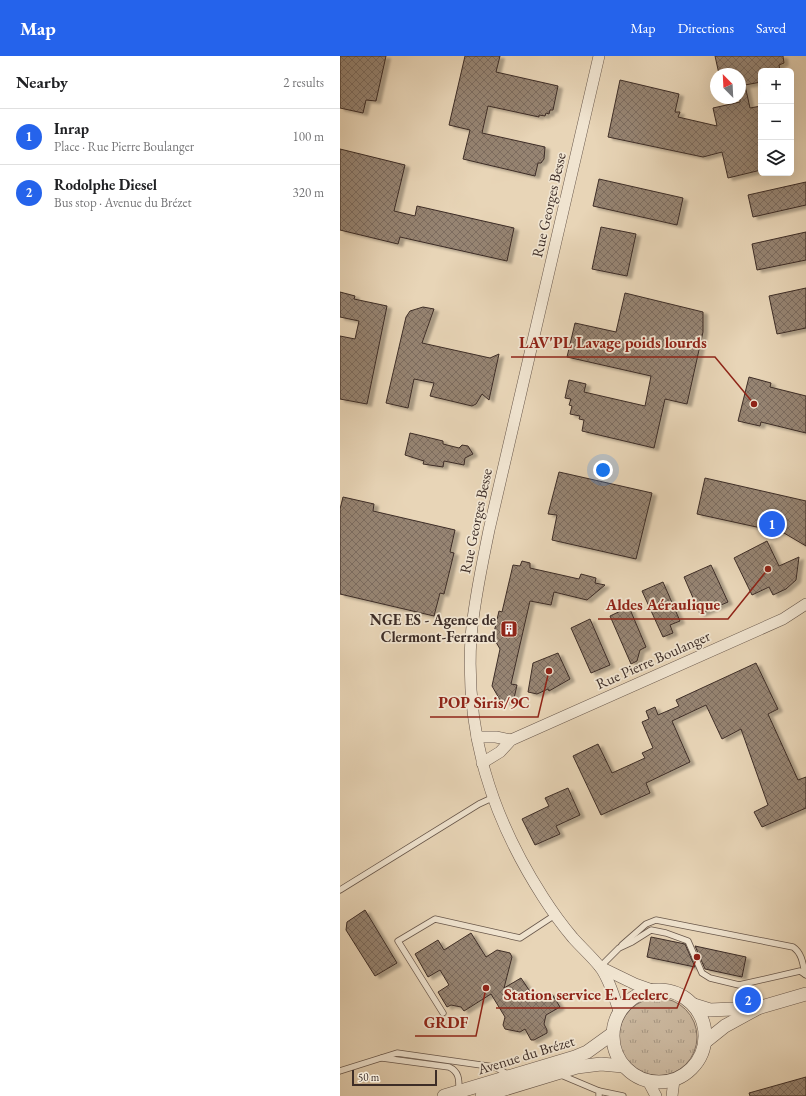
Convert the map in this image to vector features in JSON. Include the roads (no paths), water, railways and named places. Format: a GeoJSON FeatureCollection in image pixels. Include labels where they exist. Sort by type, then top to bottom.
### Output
{"type":"FeatureCollection","features":[{"type":"Feature","properties":{"kind":"street","name":"Rue Georges Besse"},"geometry":{"type":"LineString","coordinates":[[599,56],[525,373],[479,580],[474,608],[471,662],[476,737],[492,798],[519,859],[555,915],[600,968],[612,988],[620,1011]]}},
{"type":"Feature","properties":{"kind":"street","name":"Rue Pierre Boulanger"},"geometry":{"type":"LineString","coordinates":[[482,763],[500,752],[511,740],[783,619],[806,604]]}},
{"type":"Feature","properties":{"kind":"street"},"geometry":{"type":"LineString","coordinates":[[476,737],[496,737],[511,740]]}},
{"type":"Feature","properties":{"kind":"street","name":"Rue Georges Besse"},"geometry":{"type":"LineString","coordinates":[[600,968],[652,990]]}},
{"type":"Feature","properties":{"kind":"street"},"geometry":{"type":"LineString","coordinates":[[652,990],[672,990],[694,1005],[701,1016],[705,1029],[705,1042],[698,1061],[687,1072],[674,1080],[665,1082],[648,1081],[638,1077],[623,1066],[615,1051],[612,1034],[614,1021],[620,1011],[634,996],[652,990]]}},
{"type":"Feature","properties":{"kind":"street"},"geometry":{"type":"LineString","coordinates":[[705,1042],[725,1026],[758,1008],[806,994]]}},
{"type":"Feature","properties":{"kind":"street"},"geometry":{"type":"LineString","coordinates":[[694,1005],[710,1010],[758,1008]]}},
{"type":"Feature","properties":{"kind":"street","name":"Avenue du Brézet"},"geometry":{"type":"LineString","coordinates":[[444,1096],[587,1052],[612,1034]]}},
{"type":"Feature","properties":{"kind":"street","name":"Avenue du Brézet"},"geometry":{"type":"LineString","coordinates":[[482,1096],[557,1073],[590,1065],[623,1066]]}},
{"type":"Feature","properties":{"kind":"street"},"geometry":{"type":"LineString","coordinates":[[672,1096],[674,1080]]}},
{"type":"Feature","properties":{"kind":"street"},"geometry":{"type":"LineString","coordinates":[[648,1081],[656,1096]]}},
{"type":"Feature","properties":{"kind":"lane"},"geometry":{"type":"LineString","coordinates":[[340,890],[479,804],[492,798]]}},
{"type":"Feature","properties":{"kind":"lane"},"geometry":{"type":"LineString","coordinates":[[443,1013],[398,941],[435,919],[520,938],[555,915]]}},
{"type":"Feature","properties":{"kind":"lane"},"geometry":{"type":"LineString","coordinates":[[600,968],[619,948],[646,924],[656,920],[793,947],[797,950],[801,958],[806,975]]}},
{"type":"Feature","properties":{"kind":"lane"},"geometry":{"type":"LineString","coordinates":[[619,948],[651,930],[666,933],[688,941],[702,973],[710,978],[739,984],[800,972],[806,975]]}},
{"type":"Feature","properties":{"kind":"lane"},"geometry":{"type":"LineString","coordinates":[[340,1071],[397,1053],[481,1064],[494,1067],[511,1076]]}},
{"type":"Feature","properties":{"kind":"lane"},"geometry":{"type":"LineString","coordinates":[[382,1058],[449,1067],[455,1070],[457,1074],[459,1092]]}},
{"type":"Feature","properties":{"kind":"lane"},"geometry":{"type":"LineString","coordinates":[[557,1073],[599,1093],[623,1096]]}},
{"type":"Feature","properties":{"kind":"place","name":"LAV'PL Lavage poids lourds"},"geometry":{"type":"Point","coordinates":[754,404]}},
{"type":"Feature","properties":{"kind":"place","name":"Inrap"},"geometry":{"type":"Point","coordinates":[772,524]}},
{"type":"Feature","properties":{"kind":"place","name":"Aldes Aéraulique"},"geometry":{"type":"Point","coordinates":[768,569]}},
{"type":"Feature","properties":{"kind":"place","name":"NGE ES - Agence de Clermont-Ferrand"},"geometry":{"type":"Point","coordinates":[509,629]}},
{"type":"Feature","properties":{"kind":"place","name":"POP Siris/9C"},"geometry":{"type":"Point","coordinates":[549,671]}},
{"type":"Feature","properties":{"kind":"place","name":"Station service E. Leclerc"},"geometry":{"type":"Point","coordinates":[697,957]}},
{"type":"Feature","properties":{"kind":"place","name":"GRDF"},"geometry":{"type":"Point","coordinates":[486,988]}},
{"type":"Feature","properties":{"kind":"place","name":"Rodolphe Diesel"},"geometry":{"type":"Point","coordinates":[748,1000]}}]}
